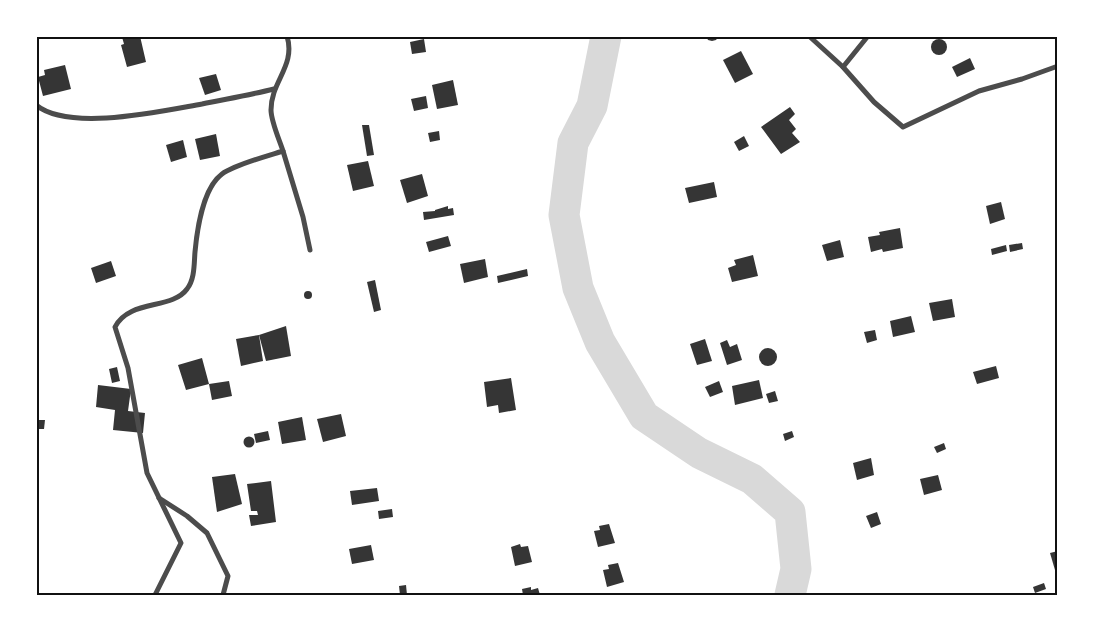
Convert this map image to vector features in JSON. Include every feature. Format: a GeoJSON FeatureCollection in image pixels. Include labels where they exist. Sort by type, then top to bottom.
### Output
{"type":"FeatureCollection","features":[{"type":"Feature","properties":{"kind":"street"},"geometry":{"type":"LineString","coordinates":[[287,36],[288,61],[274,89],[271,111],[303,216],[310,250]]}},
{"type":"Feature","properties":{"kind":"street"},"geometry":{"type":"LineString","coordinates":[[809,36],[843,67],[874,102],[903,127],[979,91],[1022,79],[1058,66]]}},
{"type":"Feature","properties":{"kind":"street"},"geometry":{"type":"LineString","coordinates":[[843,67],[868,36]]}},
{"type":"Feature","properties":{"kind":"street"},"geometry":{"type":"LineString","coordinates":[[37,108],[62,117],[126,117],[248,96],[274,89]]}},
{"type":"Feature","properties":{"kind":"street"},"geometry":{"type":"LineString","coordinates":[[154,595],[180,543],[147,473],[128,368],[116,327],[118,321],[136,309],[180,296],[188,288],[192,277],[198,226],[208,192],[222,174],[283,151]]}},
{"type":"Feature","properties":{"kind":"street"},"geometry":{"type":"LineString","coordinates":[[159,498],[187,516],[207,533],[228,576],[223,595]]}},
{"type":"Feature","properties":{"kind":"building"},"geometry":{"type":"Polygon","coordinates":[[[140,36],[146,62],[127,67],[121,45],[124,44],[122,37],[140,36]]]}},
{"type":"Feature","properties":{"kind":"building"},"geometry":{"type":"Polygon","coordinates":[[[706,36],[719,36],[716,40],[712,41],[708,40],[706,36]]]}},
{"type":"Feature","properties":{"kind":"building"},"geometry":{"type":"Polygon","coordinates":[[[424,39],[426,52],[412,54],[410,42],[424,39]]]}},
{"type":"Feature","properties":{"kind":"building"},"geometry":{"type":"Polygon","coordinates":[[[936,39],[942,39],[947,44],[945,53],[936,55],[931,50],[931,44],[936,39]]]}},
{"type":"Feature","properties":{"kind":"building"},"geometry":{"type":"Polygon","coordinates":[[[741,51],[753,74],[735,83],[723,60],[741,51]]]}},
{"type":"Feature","properties":{"kind":"building"},"geometry":{"type":"Polygon","coordinates":[[[970,58],[975,69],[957,77],[952,67],[970,58]]]}},
{"type":"Feature","properties":{"kind":"building"},"geometry":{"type":"Polygon","coordinates":[[[65,65],[71,89],[43,96],[38,77],[45,75],[44,70],[65,65]]]}},
{"type":"Feature","properties":{"kind":"building"},"geometry":{"type":"Polygon","coordinates":[[[216,74],[221,90],[205,95],[199,78],[216,74]]]}},
{"type":"Feature","properties":{"kind":"building"},"geometry":{"type":"Polygon","coordinates":[[[453,80],[458,105],[437,109],[432,85],[453,80]]]}},
{"type":"Feature","properties":{"kind":"building"},"geometry":{"type":"Polygon","coordinates":[[[426,96],[428,108],[414,111],[411,99],[426,96]]]}},
{"type":"Feature","properties":{"kind":"building"},"geometry":{"type":"Polygon","coordinates":[[[790,107],[795,114],[789,120],[796,129],[792,133],[800,142],[781,154],[761,127],[790,107]]]}},
{"type":"Feature","properties":{"kind":"building"},"geometry":{"type":"Polygon","coordinates":[[[362,125],[369,125],[374,155],[367,156],[362,125]]]}},
{"type":"Feature","properties":{"kind":"building"},"geometry":{"type":"Polygon","coordinates":[[[439,131],[440,140],[430,142],[428,133],[439,131]]]}},
{"type":"Feature","properties":{"kind":"building"},"geometry":{"type":"Polygon","coordinates":[[[216,134],[220,156],[200,160],[195,139],[216,134]]]}},
{"type":"Feature","properties":{"kind":"building"},"geometry":{"type":"Polygon","coordinates":[[[744,136],[749,146],[739,151],[734,142],[744,136]]]}},
{"type":"Feature","properties":{"kind":"building"},"geometry":{"type":"Polygon","coordinates":[[[183,140],[187,157],[171,162],[166,145],[183,140]]]}},
{"type":"Feature","properties":{"kind":"building"},"geometry":{"type":"Polygon","coordinates":[[[368,161],[374,186],[353,191],[347,165],[368,161]]]}},
{"type":"Feature","properties":{"kind":"building"},"geometry":{"type":"Polygon","coordinates":[[[422,174],[428,196],[407,203],[400,180],[422,174]]]}},
{"type":"Feature","properties":{"kind":"building"},"geometry":{"type":"Polygon","coordinates":[[[714,182],[717,197],[689,203],[685,188],[714,182]]]}},
{"type":"Feature","properties":{"kind":"building"},"geometry":{"type":"Polygon","coordinates":[[[1001,202],[1005,219],[990,224],[986,206],[1001,202]]]}},
{"type":"Feature","properties":{"kind":"building"},"geometry":{"type":"Polygon","coordinates":[[[448,206],[448,209],[453,208],[454,215],[424,220],[423,212],[435,211],[448,206]]]}},
{"type":"Feature","properties":{"kind":"building"},"geometry":{"type":"Polygon","coordinates":[[[900,228],[903,248],[883,252],[882,249],[871,252],[868,237],[880,235],[879,232],[900,228]]]}},
{"type":"Feature","properties":{"kind":"building"},"geometry":{"type":"Polygon","coordinates":[[[448,236],[451,246],[429,252],[426,242],[448,236]]]}},
{"type":"Feature","properties":{"kind":"building"},"geometry":{"type":"Polygon","coordinates":[[[840,240],[844,257],[827,261],[822,245],[840,240]]]}},
{"type":"Feature","properties":{"kind":"building"},"geometry":{"type":"Polygon","coordinates":[[[1022,243],[1023,249],[1010,252],[1009,245],[1022,243]]]}},
{"type":"Feature","properties":{"kind":"building"},"geometry":{"type":"Polygon","coordinates":[[[1006,245],[1007,251],[992,255],[991,249],[1006,245]]]}},
{"type":"Feature","properties":{"kind":"building"},"geometry":{"type":"Polygon","coordinates":[[[753,255],[758,276],[732,282],[728,268],[736,265],[734,260],[753,255]]]}},
{"type":"Feature","properties":{"kind":"building"},"geometry":{"type":"Polygon","coordinates":[[[485,259],[488,277],[464,283],[460,264],[485,259]]]}},
{"type":"Feature","properties":{"kind":"building"},"geometry":{"type":"Polygon","coordinates":[[[111,261],[116,276],[96,283],[91,268],[111,261]]]}},
{"type":"Feature","properties":{"kind":"building"},"geometry":{"type":"Polygon","coordinates":[[[527,269],[528,276],[498,283],[497,276],[527,269]]]}},
{"type":"Feature","properties":{"kind":"building"},"geometry":{"type":"Polygon","coordinates":[[[375,280],[381,310],[374,312],[367,282],[375,280]]]}},
{"type":"Feature","properties":{"kind":"building"},"geometry":{"type":"Polygon","coordinates":[[[308,291],[312,295],[308,299],[304,295],[308,291]]]}},
{"type":"Feature","properties":{"kind":"building"},"geometry":{"type":"Polygon","coordinates":[[[952,299],[955,317],[933,321],[929,303],[952,299]]]}},
{"type":"Feature","properties":{"kind":"building"},"geometry":{"type":"Polygon","coordinates":[[[911,316],[915,332],[893,337],[890,321],[911,316]]]}},
{"type":"Feature","properties":{"kind":"building"},"geometry":{"type":"Polygon","coordinates":[[[286,326],[291,356],[266,361],[259,335],[286,326]]]}},
{"type":"Feature","properties":{"kind":"building"},"geometry":{"type":"Polygon","coordinates":[[[875,330],[877,340],[867,343],[864,332],[875,330]]]}},
{"type":"Feature","properties":{"kind":"building"},"geometry":{"type":"Polygon","coordinates":[[[259,335],[263,361],[241,366],[236,339],[259,335]]]}},
{"type":"Feature","properties":{"kind":"building"},"geometry":{"type":"Polygon","coordinates":[[[705,339],[712,361],[697,365],[690,344],[705,339]]]}},
{"type":"Feature","properties":{"kind":"building"},"geometry":{"type":"Polygon","coordinates":[[[727,340],[730,347],[737,344],[742,360],[727,365],[720,343],[727,340]]]}},
{"type":"Feature","properties":{"kind":"building"},"geometry":{"type":"Polygon","coordinates":[[[768,348],[774,351],[777,357],[774,363],[768,366],[762,363],[759,357],[762,351],[768,348]]]}},
{"type":"Feature","properties":{"kind":"building"},"geometry":{"type":"Polygon","coordinates":[[[202,358],[209,384],[186,390],[178,365],[202,358]]]}},
{"type":"Feature","properties":{"kind":"building"},"geometry":{"type":"Polygon","coordinates":[[[996,366],[999,378],[977,384],[973,372],[996,366]]]}},
{"type":"Feature","properties":{"kind":"building"},"geometry":{"type":"Polygon","coordinates":[[[117,367],[120,381],[112,383],[109,369],[117,367]]]}},
{"type":"Feature","properties":{"kind":"building"},"geometry":{"type":"Polygon","coordinates":[[[511,378],[516,410],[499,413],[498,405],[487,407],[484,382],[511,378]]]}},
{"type":"Feature","properties":{"kind":"building"},"geometry":{"type":"Polygon","coordinates":[[[759,380],[763,398],[735,405],[732,386],[759,380]]]}},
{"type":"Feature","properties":{"kind":"building"},"geometry":{"type":"Polygon","coordinates":[[[229,381],[232,396],[212,400],[209,384],[229,381]]]}},
{"type":"Feature","properties":{"kind":"building"},"geometry":{"type":"Polygon","coordinates":[[[719,381],[723,392],[710,397],[705,387],[719,381]]]}},
{"type":"Feature","properties":{"kind":"building"},"geometry":{"type":"Polygon","coordinates":[[[98,385],[131,389],[128,411],[145,413],[143,433],[113,430],[115,410],[96,407],[98,385]]]}},
{"type":"Feature","properties":{"kind":"building"},"geometry":{"type":"Polygon","coordinates":[[[775,391],[778,401],[769,403],[766,394],[775,391]]]}},
{"type":"Feature","properties":{"kind":"building"},"geometry":{"type":"Polygon","coordinates":[[[341,414],[346,436],[323,442],[317,419],[341,414]]]}},
{"type":"Feature","properties":{"kind":"building"},"geometry":{"type":"Polygon","coordinates":[[[302,417],[306,440],[282,444],[278,422],[302,417]]]}},
{"type":"Feature","properties":{"kind":"building"},"geometry":{"type":"Polygon","coordinates":[[[36,420],[45,420],[44,429],[36,429],[36,420]]]}},
{"type":"Feature","properties":{"kind":"building"},"geometry":{"type":"Polygon","coordinates":[[[268,431],[270,440],[256,443],[254,434],[268,431]]]}},
{"type":"Feature","properties":{"kind":"building"},"geometry":{"type":"Polygon","coordinates":[[[792,431],[794,437],[785,441],[783,434],[792,431]]]}},
{"type":"Feature","properties":{"kind":"building"},"geometry":{"type":"Polygon","coordinates":[[[249,436],[255,442],[249,448],[243,442],[249,436]]]}},
{"type":"Feature","properties":{"kind":"building"},"geometry":{"type":"Polygon","coordinates":[[[944,443],[946,449],[937,453],[934,447],[944,443]]]}},
{"type":"Feature","properties":{"kind":"building"},"geometry":{"type":"Polygon","coordinates":[[[871,458],[874,475],[857,480],[853,463],[871,458]]]}},
{"type":"Feature","properties":{"kind":"building"},"geometry":{"type":"Polygon","coordinates":[[[235,474],[242,504],[217,512],[212,477],[235,474]]]}},
{"type":"Feature","properties":{"kind":"building"},"geometry":{"type":"Polygon","coordinates":[[[938,475],[942,490],[924,495],[920,479],[938,475]]]}},
{"type":"Feature","properties":{"kind":"building"},"geometry":{"type":"Polygon","coordinates":[[[271,481],[276,522],[251,526],[249,515],[258,515],[257,511],[251,511],[247,484],[271,481]]]}},
{"type":"Feature","properties":{"kind":"building"},"geometry":{"type":"Polygon","coordinates":[[[377,488],[379,501],[352,505],[350,491],[377,488]]]}},
{"type":"Feature","properties":{"kind":"building"},"geometry":{"type":"Polygon","coordinates":[[[392,509],[393,517],[379,519],[378,511],[392,509]]]}},
{"type":"Feature","properties":{"kind":"building"},"geometry":{"type":"Polygon","coordinates":[[[877,512],[881,524],[871,528],[866,516],[877,512]]]}},
{"type":"Feature","properties":{"kind":"building"},"geometry":{"type":"Polygon","coordinates":[[[609,524],[615,543],[598,547],[594,531],[600,530],[599,526],[609,524]]]}},
{"type":"Feature","properties":{"kind":"building"},"geometry":{"type":"Polygon","coordinates":[[[520,544],[521,547],[528,546],[532,562],[515,566],[511,547],[520,544]]]}},
{"type":"Feature","properties":{"kind":"building"},"geometry":{"type":"Polygon","coordinates":[[[371,545],[374,560],[352,564],[349,549],[371,545]]]}},
{"type":"Feature","properties":{"kind":"building"},"geometry":{"type":"Polygon","coordinates":[[[1058,551],[1058,569],[1055,570],[1050,553],[1058,551]]]}},
{"type":"Feature","properties":{"kind":"building"},"geometry":{"type":"Polygon","coordinates":[[[618,563],[624,582],[607,587],[603,570],[609,569],[608,565],[618,563]]]}},
{"type":"Feature","properties":{"kind":"building"},"geometry":{"type":"Polygon","coordinates":[[[1044,583],[1046,589],[1035,593],[1033,587],[1044,583]]]}},
{"type":"Feature","properties":{"kind":"building"},"geometry":{"type":"Polygon","coordinates":[[[406,585],[407,595],[400,595],[399,586],[406,585]]]}},
{"type":"Feature","properties":{"kind":"building"},"geometry":{"type":"Polygon","coordinates":[[[531,587],[531,590],[538,588],[540,595],[523,595],[522,589],[531,587]]]}},
{"type":"Feature","properties":{"kind":"waterway"},"geometry":{"type":"LineString","coordinates":[[606,36],[592,106],[573,143],[564,215],[578,288],[600,342],[644,416],[699,453],[752,479],[790,512],[796,569],[790,595]]}}]}
